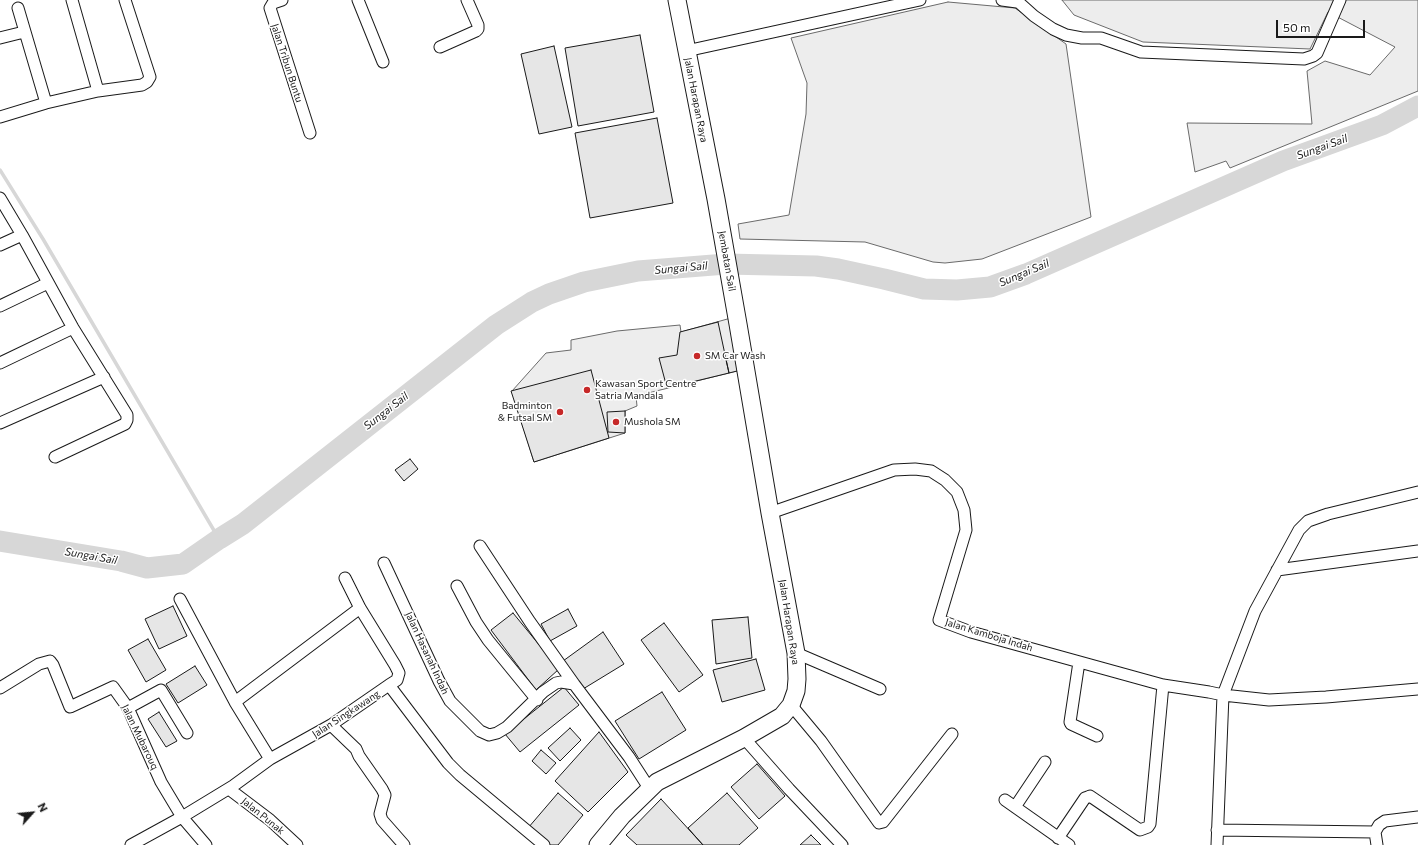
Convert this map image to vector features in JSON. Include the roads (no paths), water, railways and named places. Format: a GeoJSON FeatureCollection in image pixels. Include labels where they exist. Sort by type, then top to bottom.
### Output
{"type":"FeatureCollection","features":[{"type":"Feature","properties":{"kind":"main road","name":"Jalan Harapan Raya"},"geometry":{"type":"LineString","coordinates":[[677,0],[716,199]]}},
{"type":"Feature","properties":{"kind":"main road","name":"Jembatan Sail"},"geometry":{"type":"LineString","coordinates":[[716,199],[738,324]]}},
{"type":"Feature","properties":{"kind":"main road","name":"Jalan Harapan Raya"},"geometry":{"type":"LineString","coordinates":[[598,845],[622,816],[649,788],[666,776],[744,738],[775,721],[782,716],[791,705],[796,691],[796,653],[770,513],[738,324]]}},
{"type":"Feature","properties":{"kind":"street"},"geometry":{"type":"LineString","coordinates":[[72,0],[98,91]]}},
{"type":"Feature","properties":{"kind":"street"},"geometry":{"type":"LineString","coordinates":[[0,117],[46,103],[98,91],[142,85],[147,82],[150,77],[125,0]]}},
{"type":"Feature","properties":{"kind":"street","name":"Jalan Tribun Buntu"},"geometry":{"type":"LineString","coordinates":[[282,0],[273,3],[270,8],[310,133]]}},
{"type":"Feature","properties":{"kind":"street"},"geometry":{"type":"LineString","coordinates":[[358,0],[383,62]]}},
{"type":"Feature","properties":{"kind":"street"},"geometry":{"type":"LineString","coordinates":[[440,47],[478,29],[478,25],[467,0]]}},
{"type":"Feature","properties":{"kind":"street"},"geometry":{"type":"LineString","coordinates":[[686,51],[920,0]]}},
{"type":"Feature","properties":{"kind":"street"},"geometry":{"type":"LineString","coordinates":[[1002,0],[1017,1],[1034,16],[1053,29],[1066,35],[1082,38],[1101,38],[1141,52],[1304,60],[1314,56],[1317,53],[1340,0]]}},
{"type":"Feature","properties":{"kind":"street"},"geometry":{"type":"LineString","coordinates":[[18,8],[46,103]]}},
{"type":"Feature","properties":{"kind":"street"},"geometry":{"type":"LineString","coordinates":[[0,38],[24,32]]}},
{"type":"Feature","properties":{"kind":"street"},"geometry":{"type":"LineString","coordinates":[[0,198],[22,234],[73,328],[127,415],[125,424],[55,458]]}},
{"type":"Feature","properties":{"kind":"street"},"geometry":{"type":"LineString","coordinates":[[0,245],[22,234]]}},
{"type":"Feature","properties":{"kind":"street"},"geometry":{"type":"LineString","coordinates":[[0,306],[48,284]]}},
{"type":"Feature","properties":{"kind":"street"},"geometry":{"type":"LineString","coordinates":[[0,363],[73,328]]}},
{"type":"Feature","properties":{"kind":"street"},"geometry":{"type":"LineString","coordinates":[[0,423],[104,377]]}},
{"type":"Feature","properties":{"kind":"street","name":"Jalan Kamboja Indah"},"geometry":{"type":"LineString","coordinates":[[770,513],[894,470],[915,469],[931,472],[945,480],[956,492],[964,510],[966,530],[939,620],[972,632],[1163,685],[1223,695],[1269,700],[1326,697],[1418,689]]}},
{"type":"Feature","properties":{"kind":"street"},"geometry":{"type":"LineString","coordinates":[[1217,845],[1223,695],[1255,611],[1277,570],[1300,530],[1308,521],[1328,514],[1418,492]]}},
{"type":"Feature","properties":{"kind":"street"},"geometry":{"type":"LineString","coordinates":[[480,546],[530,622],[629,757],[649,788]]}},
{"type":"Feature","properties":{"kind":"street"},"geometry":{"type":"LineString","coordinates":[[1277,570],[1418,551]]}},
{"type":"Feature","properties":{"kind":"street","name":"Jalan Hasanah Indah"},"geometry":{"type":"LineString","coordinates":[[384,564],[450,701],[480,731],[489,735],[498,733],[507,727],[543,692],[556,682],[574,684]]}},
{"type":"Feature","properties":{"kind":"street"},"geometry":{"type":"LineString","coordinates":[[345,578],[360,608],[399,673],[397,680],[389,685]]}},
{"type":"Feature","properties":{"kind":"street"},"geometry":{"type":"LineString","coordinates":[[457,586],[476,622],[488,640],[536,700]]}},
{"type":"Feature","properties":{"kind":"street"},"geometry":{"type":"LineString","coordinates":[[180,599],[235,702],[270,759]]}},
{"type":"Feature","properties":{"kind":"street"},"geometry":{"type":"LineString","coordinates":[[235,702],[360,608]]}},
{"type":"Feature","properties":{"kind":"street"},"geometry":{"type":"LineString","coordinates":[[796,653],[880,689]]}},
{"type":"Feature","properties":{"kind":"street","name":"Jalan Mubarouq"},"geometry":{"type":"LineString","coordinates":[[0,688],[39,664],[50,661],[70,707],[113,687],[128,708],[161,782],[182,818],[206,845]]}},
{"type":"Feature","properties":{"kind":"street"},"geometry":{"type":"LineString","coordinates":[[1079,662],[1070,722],[1071,724],[1097,736]]}},
{"type":"Feature","properties":{"kind":"street","name":"Jalan Singkawang"},"geometry":{"type":"LineString","coordinates":[[132,845],[182,818],[229,789],[270,759],[331,725],[389,685],[448,763],[460,775],[544,845]]}},
{"type":"Feature","properties":{"kind":"street"},"geometry":{"type":"LineString","coordinates":[[1058,838],[1086,798],[1090,796],[1140,830],[1148,827],[1150,824],[1163,685]]}},
{"type":"Feature","properties":{"kind":"street"},"geometry":{"type":"LineString","coordinates":[[128,708],[161,690],[187,733]]}},
{"type":"Feature","properties":{"kind":"street"},"geometry":{"type":"LineString","coordinates":[[791,705],[821,741],[879,823],[882,822],[952,734]]}},
{"type":"Feature","properties":{"kind":"street"},"geometry":{"type":"LineString","coordinates":[[331,725],[356,749],[359,756],[382,789],[384,795],[380,814],[382,820],[404,845]]}},
{"type":"Feature","properties":{"kind":"street"},"geometry":{"type":"LineString","coordinates":[[744,738],[789,789],[842,845]]}},
{"type":"Feature","properties":{"kind":"street"},"geometry":{"type":"LineString","coordinates":[[1016,807],[1045,762]]}},
{"type":"Feature","properties":{"kind":"street","name":"Jalan Punak"},"geometry":{"type":"LineString","coordinates":[[229,789],[270,820],[297,845]]}},
{"type":"Feature","properties":{"kind":"street"},"geometry":{"type":"LineString","coordinates":[[1006,800],[1069,845]]}},
{"type":"Feature","properties":{"kind":"street"},"geometry":{"type":"LineString","coordinates":[[1377,845],[1375,832],[1379,825],[1385,821],[1418,817]]}},
{"type":"Feature","properties":{"kind":"street"},"geometry":{"type":"LineString","coordinates":[[1217,830],[1375,832]]}},
{"type":"Feature","properties":{"kind":"waterway","name":"Sungai Sail"},"geometry":{"type":"LineString","coordinates":[[0,541],[121,561],[147,568],[183,564],[243,524],[496,325],[532,302],[549,294],[584,282],[638,271],[726,264],[816,266],[838,269],[924,289],[957,290],[990,287],[1026,274],[1283,161],[1382,125],[1418,106]]}},
{"type":"Feature","properties":{"kind":"waterway"},"geometry":{"type":"LineString","coordinates":[[0,170],[43,239],[219,539]]}},
{"type":"Feature","properties":{"kind":"place","name":"SM Car Wash"},"geometry":{"type":"Point","coordinates":[697,356]}},
{"type":"Feature","properties":{"kind":"place","name":"Kawasan Sport Centre Satria Mandala"},"geometry":{"type":"Point","coordinates":[587,390]}},
{"type":"Feature","properties":{"kind":"place","name":"Badminton & Futsal SM"},"geometry":{"type":"Point","coordinates":[560,412]}},
{"type":"Feature","properties":{"kind":"place","name":"Mushola SM"},"geometry":{"type":"Point","coordinates":[616,422]}}]}
